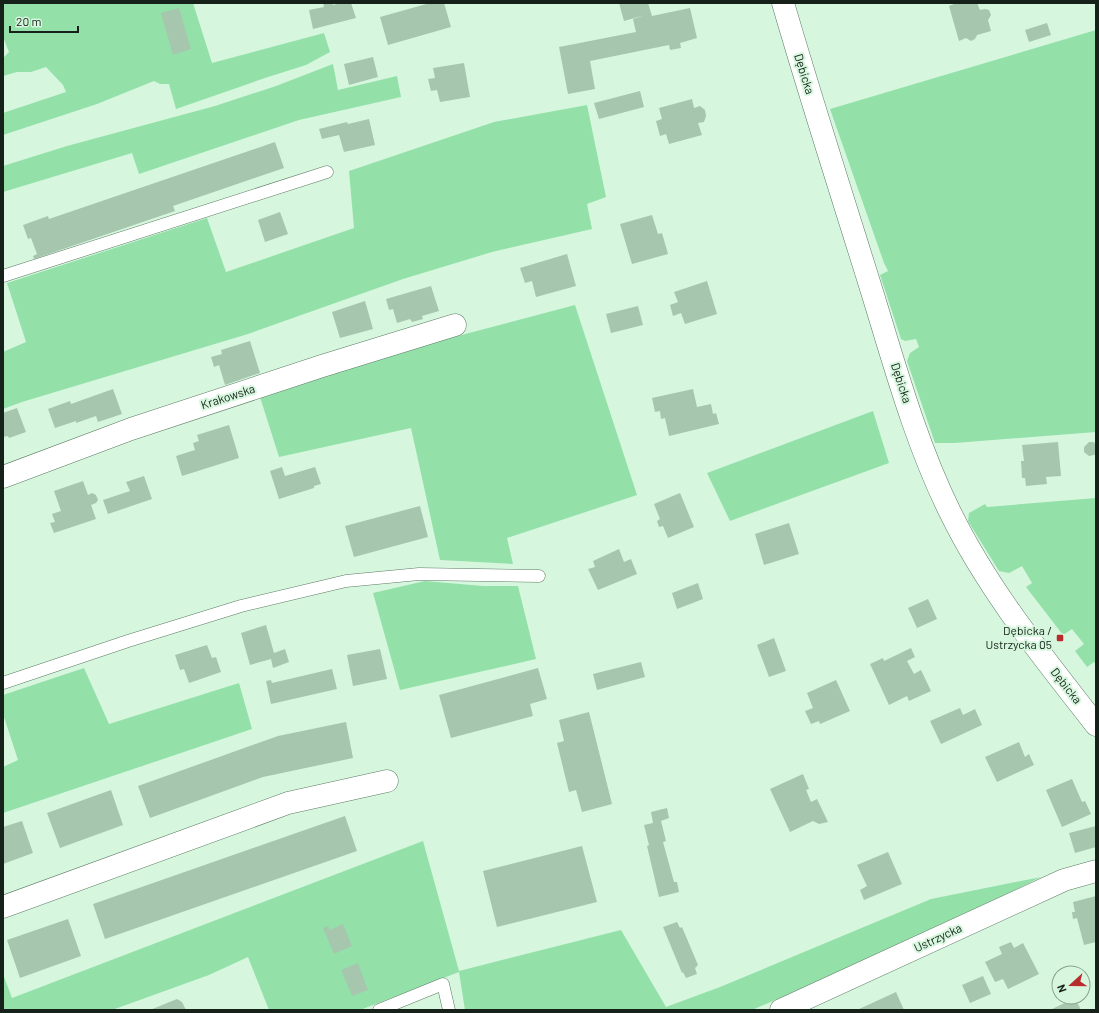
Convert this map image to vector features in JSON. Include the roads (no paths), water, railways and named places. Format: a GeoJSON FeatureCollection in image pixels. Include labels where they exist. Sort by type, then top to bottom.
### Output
{"type":"FeatureCollection","features":[{"type":"Feature","properties":{"kind":"street","name":"Dębicka"},"geometry":{"type":"LineString","coordinates":[[783,3],[904,393],[931,470],[950,512],[990,584],[1012,616],[1096,725]]}},
{"type":"Feature","properties":{"kind":"street","name":"Krakowska"},"geometry":{"type":"LineString","coordinates":[[3,477],[131,429],[322,366],[455,325]]}},
{"type":"Feature","properties":{"kind":"street"},"geometry":{"type":"LineString","coordinates":[[3,907],[288,803],[387,781]]}},
{"type":"Feature","properties":{"kind":"street","name":"Ustrzycka"},"geometry":{"type":"LineString","coordinates":[[781,1010],[1064,880],[1096,871]]}},
{"type":"Feature","properties":{"kind":"lane"},"geometry":{"type":"LineString","coordinates":[[3,276],[327,172]]}},
{"type":"Feature","properties":{"kind":"lane"},"geometry":{"type":"LineString","coordinates":[[3,683],[128,641],[240,606],[346,581],[419,574],[539,576]]}},
{"type":"Feature","properties":{"kind":"lane"},"geometry":{"type":"LineString","coordinates":[[379,1010],[443,984],[449,1010]]}},
{"type":"Feature","properties":{"kind":"place","name":"Dębicka / Ustrzycka 05"},"geometry":{"type":"Point","coordinates":[1060,638]}}]}
